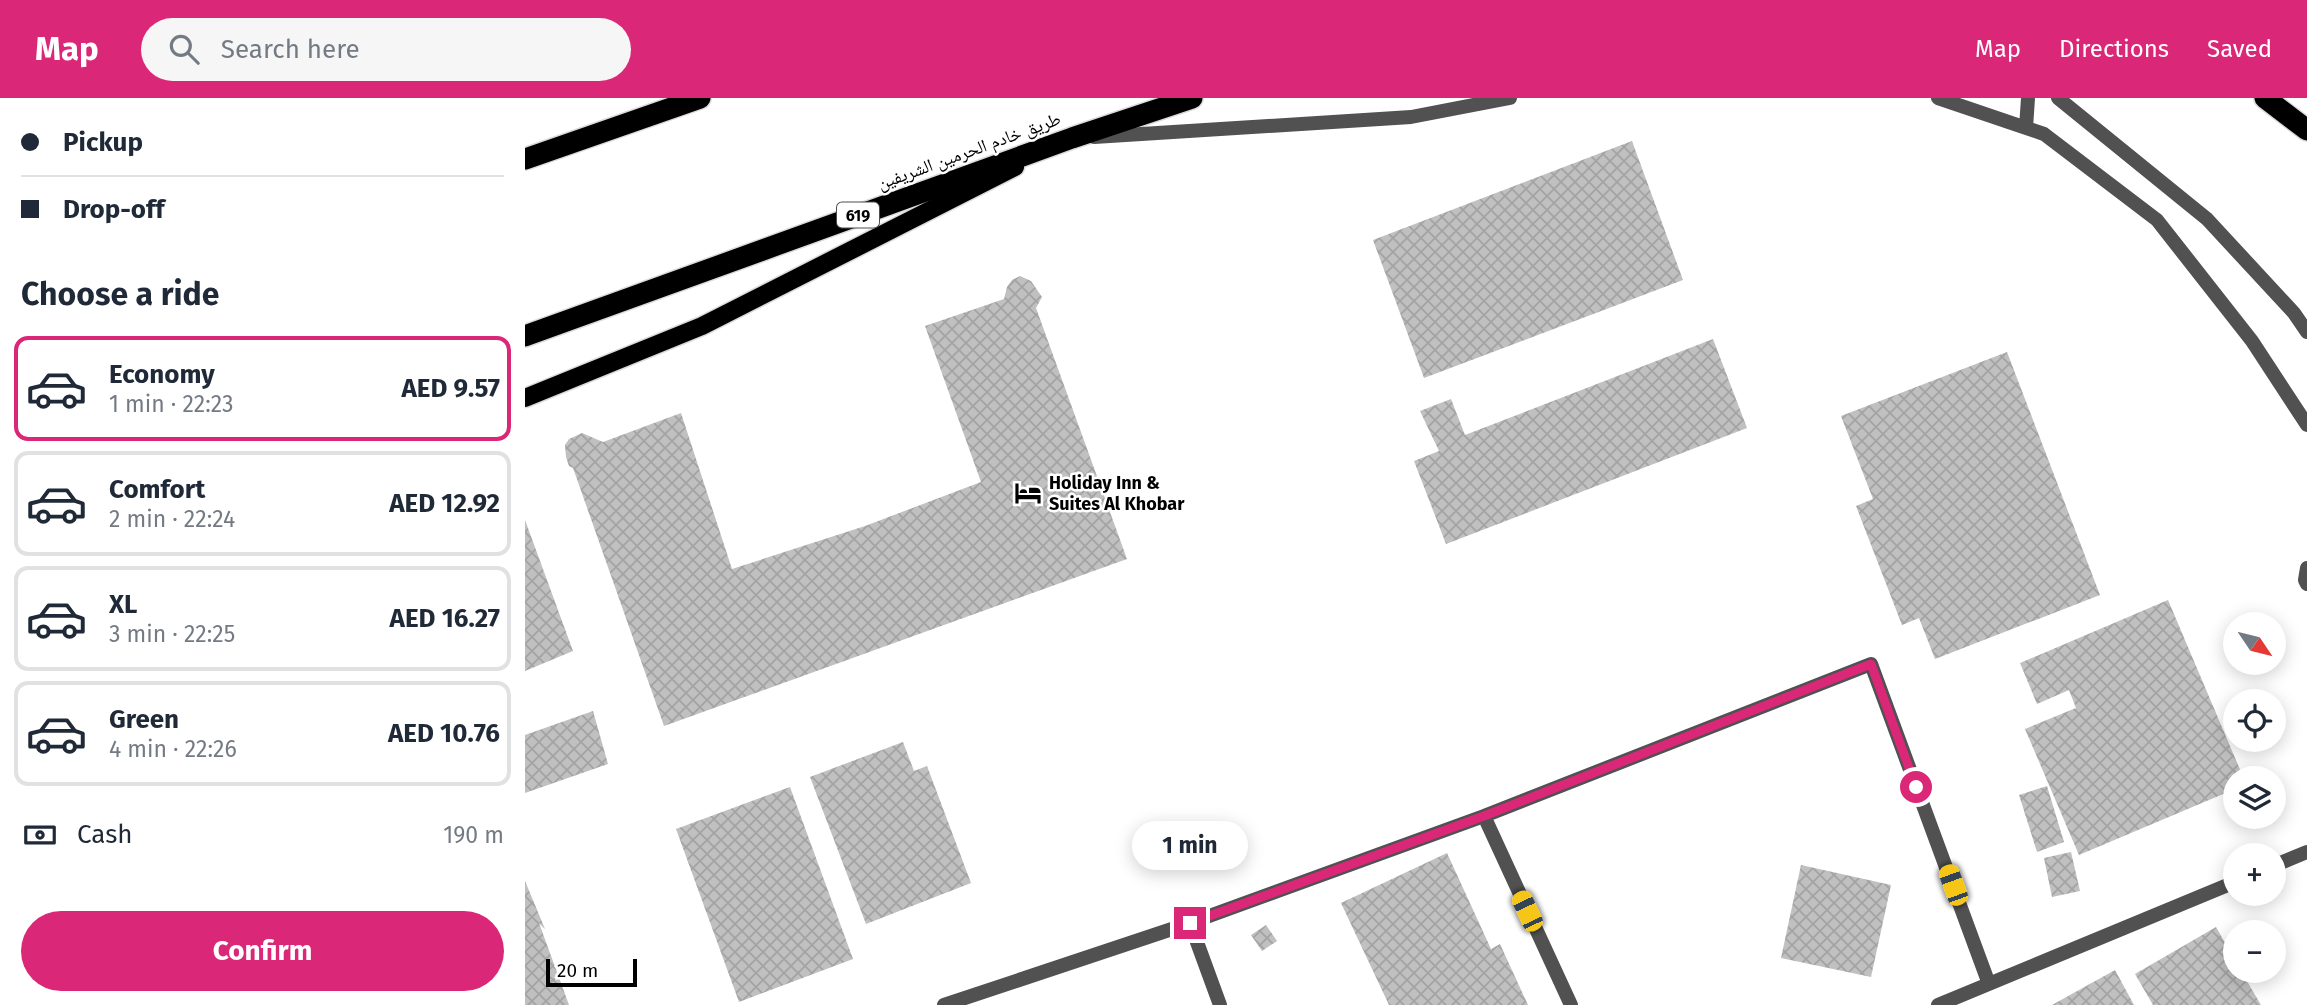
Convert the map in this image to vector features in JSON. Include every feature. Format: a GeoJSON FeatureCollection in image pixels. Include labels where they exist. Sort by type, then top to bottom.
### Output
{"type":"FeatureCollection","features":[{"type":"Feature","properties":{"kind":"highway"},"geometry":{"type":"LineString","coordinates":[[525,159],[700,98]]}},
{"type":"Feature","properties":{"kind":"highway","name":"طريق خادم الحرمين الشريفين"},"geometry":{"type":"LineString","coordinates":[[525,336],[1072,138],[1192,98]]}},
{"type":"Feature","properties":{"kind":"highway"},"geometry":{"type":"LineString","coordinates":[[2265,98],[2307,130]]}},
{"type":"Feature","properties":{"kind":"main road"},"geometry":{"type":"LineString","coordinates":[[525,398],[702,326],[1072,138]]}},
{"type":"Feature","properties":{"kind":"street"},"geometry":{"type":"LineString","coordinates":[[1072,138],[1411,117],[1510,98]]}},
{"type":"Feature","properties":{"kind":"street"},"geometry":{"type":"LineString","coordinates":[[1938,98],[2044,134],[2157,220],[2252,341],[2307,425]]}},
{"type":"Feature","properties":{"kind":"street"},"geometry":{"type":"LineString","coordinates":[[2026,128],[2028,98]]}},
{"type":"Feature","properties":{"kind":"street"},"geometry":{"type":"LineString","coordinates":[[2057,98],[2207,219],[2294,313],[2307,332]]}},
{"type":"Feature","properties":{"kind":"street"},"geometry":{"type":"LineString","coordinates":[[2307,568],[2307,584]]}},
{"type":"Feature","properties":{"kind":"street"},"geometry":{"type":"LineString","coordinates":[[944,1005],[1190,923],[1484,816],[1871,664],[1989,984]]}},
{"type":"Feature","properties":{"kind":"street"},"geometry":{"type":"LineString","coordinates":[[1484,816],[1570,1005]]}},
{"type":"Feature","properties":{"kind":"street"},"geometry":{"type":"LineString","coordinates":[[2286,861],[2307,852]]}},
{"type":"Feature","properties":{"kind":"street"},"geometry":{"type":"LineString","coordinates":[[1938,1005],[2223,887]]}},
{"type":"Feature","properties":{"kind":"street"},"geometry":{"type":"LineString","coordinates":[[1190,923],[1220,1005]]}},
{"type":"Feature","properties":{"kind":"building"},"geometry":{"type":"Polygon","coordinates":[[[1632,141],[1683,280],[1424,378],[1373,240],[1632,141]]]}},
{"type":"Feature","properties":{"kind":"building","name":"Holiday Inn & Suites Al Khobar"},"geometry":{"type":"Polygon","coordinates":[[[1020,276],[1031,281],[1042,297],[1036,308],[1127,559],[664,726],[573,468],[569,466],[566,457],[565,445],[569,439],[582,433],[603,442],[681,413],[732,569],[865,526],[981,482],[925,326],[1004,299],[1007,287],[1012,280],[1020,276]]]}},
{"type":"Feature","properties":{"kind":"building"},"geometry":{"type":"Polygon","coordinates":[[[1713,339],[1747,428],[1446,544],[1414,461],[1439,451],[1420,411],[1451,399],[1465,435],[1713,339]]]}},
{"type":"Feature","properties":{"kind":"building"},"geometry":{"type":"Polygon","coordinates":[[[2007,352],[2100,595],[1935,659],[1919,618],[1902,625],[1856,506],[1873,499],[1841,416],[2007,352]]]}},
{"type":"Feature","properties":{"kind":"building"},"geometry":{"type":"Polygon","coordinates":[[[525,520],[573,651],[525,671],[525,520]]]}},
{"type":"Feature","properties":{"kind":"building"},"geometry":{"type":"Polygon","coordinates":[[[2168,600],[2223,730],[2223,752],[2233,752],[2238,766],[2223,766],[2223,794],[2079,855],[2025,729],[2076,708],[2069,690],[2037,704],[2020,663],[2168,600]]]}},
{"type":"Feature","properties":{"kind":"building"},"geometry":{"type":"Polygon","coordinates":[[[593,711],[608,764],[525,793],[525,735],[593,711]]]}},
{"type":"Feature","properties":{"kind":"building"},"geometry":{"type":"Polygon","coordinates":[[[903,742],[914,771],[927,766],[971,883],[866,924],[810,777],[903,742]]]}},
{"type":"Feature","properties":{"kind":"building"},"geometry":{"type":"Polygon","coordinates":[[[2047,786],[2064,842],[2037,852],[2019,795],[2047,786]]]}},
{"type":"Feature","properties":{"kind":"building"},"geometry":{"type":"Polygon","coordinates":[[[790,787],[853,959],[739,1002],[676,829],[790,787]]]}},
{"type":"Feature","properties":{"kind":"building"},"geometry":{"type":"Polygon","coordinates":[[[2071,852],[2080,891],[2052,897],[2044,858],[2071,852]]]}},
{"type":"Feature","properties":{"kind":"building"},"geometry":{"type":"Polygon","coordinates":[[[1447,853],[1491,949],[1500,944],[1528,1005],[1389,1005],[1341,903],[1447,853]]]}},
{"type":"Feature","properties":{"kind":"building"},"geometry":{"type":"Polygon","coordinates":[[[1801,865],[1891,885],[1871,977],[1781,958],[1801,865]]]}},
{"type":"Feature","properties":{"kind":"building"},"geometry":{"type":"Polygon","coordinates":[[[525,881],[545,929],[539,923],[569,1005],[525,1005],[525,881]]]}},
{"type":"Feature","properties":{"kind":"building"},"geometry":{"type":"Polygon","coordinates":[[[1266,925],[1277,941],[1262,951],[1251,935],[1266,925]]]}},
{"type":"Feature","properties":{"kind":"building"},"geometry":{"type":"Polygon","coordinates":[[[2216,927],[2223,939],[2223,983],[2248,983],[2261,1005],[2153,1005],[2135,974],[2216,927]]]}},
{"type":"Feature","properties":{"kind":"building"},"geometry":{"type":"Polygon","coordinates":[[[2115,970],[2134,1005],[2052,1005],[2115,970]]]}},
{"type":"Feature","properties":{"kind":"place","name":"Holiday Inn & Suites Al Khobar"},"geometry":{"type":"Point","coordinates":[1028,493]}},
{"type":"Feature","properties":{"kind":"route"},"geometry":{"type":"LineString","coordinates":[[1190,923],[1484,816],[1871,664],[1916,787]]}}]}
